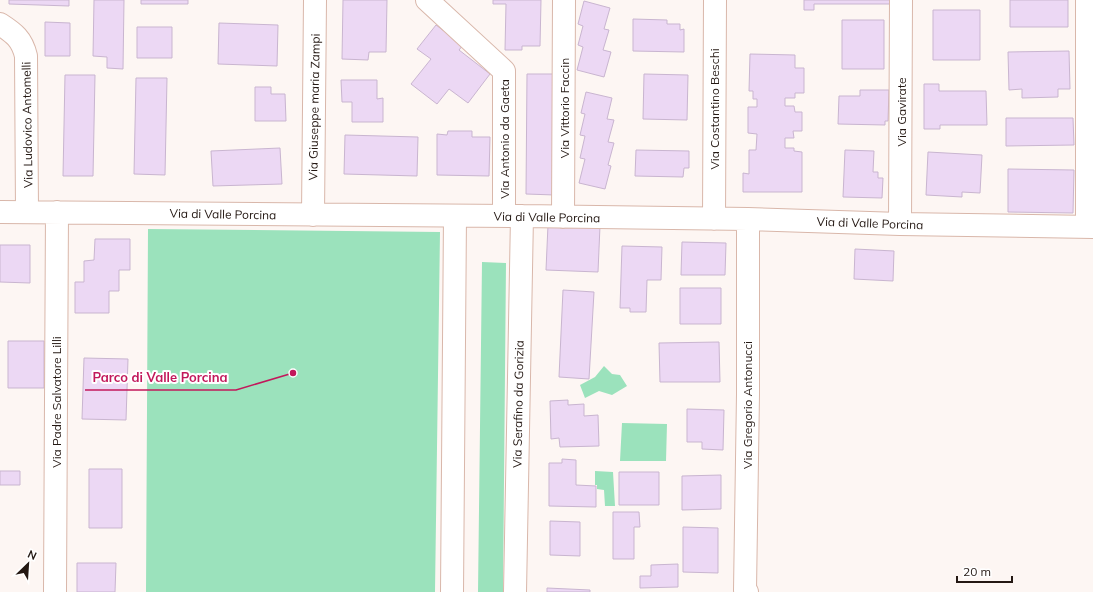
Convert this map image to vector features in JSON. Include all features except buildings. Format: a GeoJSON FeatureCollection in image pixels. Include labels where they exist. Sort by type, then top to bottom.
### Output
{"type":"FeatureCollection","features":[{"type":"Feature","properties":{"kind":"street","name":"Via Giuseppe maria Zampi"},"geometry":{"type":"LineString","coordinates":[[313,215],[315,0]]}},
{"type":"Feature","properties":{"kind":"street","name":"Via Antonio da Gaeta"},"geometry":{"type":"LineString","coordinates":[[427,0],[504,71],[512,216]]}},
{"type":"Feature","properties":{"kind":"street","name":"Via Vittorio Faccin"},"geometry":{"type":"LineString","coordinates":[[564,0],[564,217]]}},
{"type":"Feature","properties":{"kind":"street","name":"Via Costantino Beschi"},"geometry":{"type":"LineString","coordinates":[[714,219],[715,0]]}},
{"type":"Feature","properties":{"kind":"street","name":"Via Gavirate"},"geometry":{"type":"LineString","coordinates":[[900,224],[901,0]]}},
{"type":"Feature","properties":{"kind":"street"},"geometry":{"type":"LineString","coordinates":[[1087,0],[1090,227]]}},
{"type":"Feature","properties":{"kind":"street","name":"Via Ludovico Antomelli"},"geometry":{"type":"LineString","coordinates":[[0,24],[15,34],[24,48],[26,56],[27,212]]}},
{"type":"Feature","properties":{"kind":"street","name":"Via di Valle Porcina"},"geometry":{"type":"LineString","coordinates":[[0,212],[748,219],[900,224],[1090,227]]}},
{"type":"Feature","properties":{"kind":"street","name":"Via Padre Salvatore Lilli"},"geometry":{"type":"LineString","coordinates":[[55,592],[56,212]]}},
{"type":"Feature","properties":{"kind":"street"},"geometry":{"type":"LineString","coordinates":[[452,592],[455,216]]}},
{"type":"Feature","properties":{"kind":"street","name":"Via Serafino da Gorizia"},"geometry":{"type":"LineString","coordinates":[[512,216],[515,592]]}},
{"type":"Feature","properties":{"kind":"street","name":"Via Gregorio Antonucci"},"geometry":{"type":"LineString","coordinates":[[746,591],[748,219]]}},
{"type":"Feature","properties":{"kind":"green space"},"geometry":{"type":"Polygon","coordinates":[[[148,229],[440,232],[435,592],[146,592],[148,229]]]}},
{"type":"Feature","properties":{"kind":"green space"},"geometry":{"type":"Polygon","coordinates":[[[482,262],[506,263],[503,592],[478,592],[482,262]]]}},
{"type":"Feature","properties":{"kind":"green space"},"geometry":{"type":"Polygon","coordinates":[[[604,366],[612,374],[620,375],[627,386],[612,395],[599,391],[585,398],[580,385],[595,377],[604,366]]]}},
{"type":"Feature","properties":{"kind":"green space"},"geometry":{"type":"Polygon","coordinates":[[[622,423],[667,424],[666,461],[620,461],[622,423]]]}},
{"type":"Feature","properties":{"kind":"green space"},"geometry":{"type":"Polygon","coordinates":[[[595,471],[613,472],[615,506],[605,506],[604,490],[597,489],[597,485],[595,485],[595,471]]]}},
{"type":"Feature","properties":{"kind":"place","name":"Parco di Valle Porcina"},"geometry":{"type":"Point","coordinates":[293,373]}}]}
